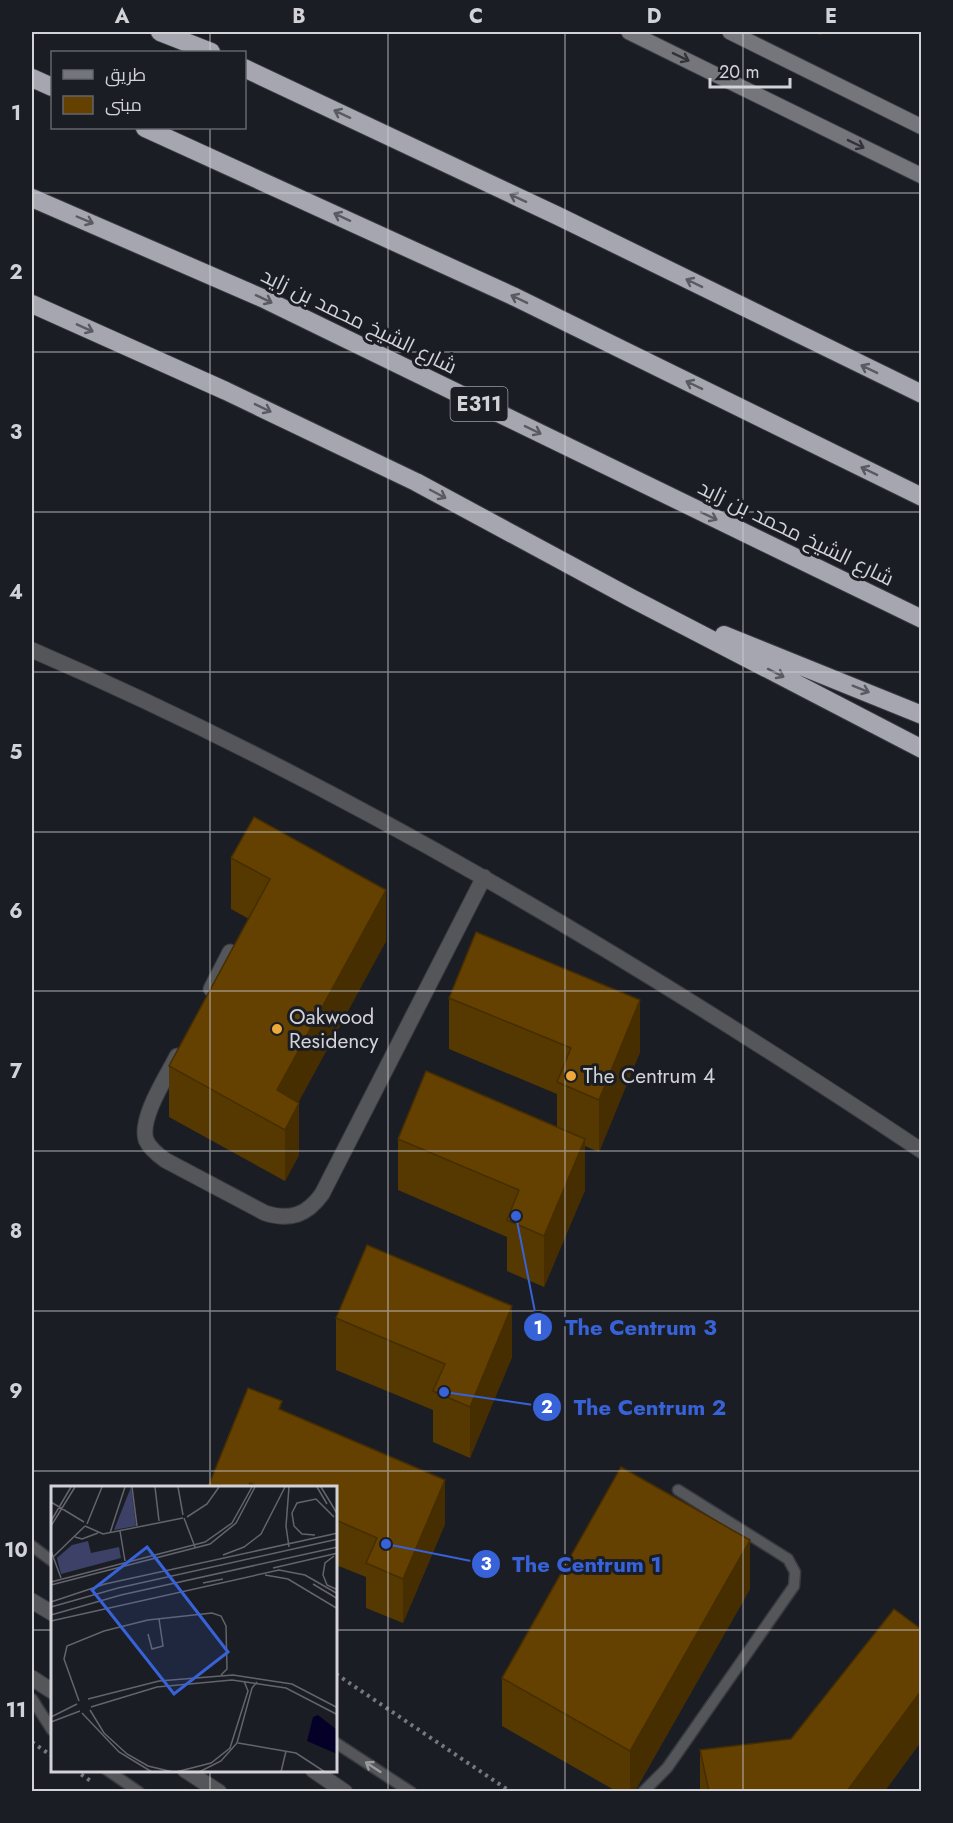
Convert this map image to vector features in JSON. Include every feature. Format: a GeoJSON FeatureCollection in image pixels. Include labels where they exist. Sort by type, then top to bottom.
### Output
{"type":"FeatureCollection","features":[{"type":"Feature","properties":{"kind":"highway"},"geometry":{"type":"LineString","coordinates":[[160,32],[208,51]]}},
{"type":"Feature","properties":{"kind":"highway"},"geometry":{"type":"LineString","coordinates":[[246,69],[558,216],[921,394]]}},
{"type":"Feature","properties":{"kind":"highway"},"geometry":{"type":"LineString","coordinates":[[32,78],[51,87]]}},
{"type":"Feature","properties":{"kind":"highway"},"geometry":{"type":"LineString","coordinates":[[148,129],[515,297],[921,497]]}},
{"type":"Feature","properties":{"kind":"highway","name":"شارع الشيخ محمد بن زايد"},"geometry":{"type":"LineString","coordinates":[[32,198],[262,298],[921,619]]}},
{"type":"Feature","properties":{"kind":"highway"},"geometry":{"type":"LineString","coordinates":[[32,304],[226,391],[416,482],[631,598],[921,749]]}},
{"type":"Feature","properties":{"kind":"highway"},"geometry":{"type":"LineString","coordinates":[[631,598],[921,715]]}},
{"type":"Feature","properties":{"kind":"street"},"geometry":{"type":"LineString","coordinates":[[628,32],[921,176]]}},
{"type":"Feature","properties":{"kind":"street"},"geometry":{"type":"LineString","coordinates":[[730,32],[921,127]]}},
{"type":"Feature","properties":{"kind":"street"},"geometry":{"type":"LineString","coordinates":[[32,650],[205,730],[345,801],[484,877],[633,964],[921,1151]]}},
{"type":"Feature","properties":{"kind":"street"},"geometry":{"type":"LineString","coordinates":[[182,1047],[145,1125],[146,1139],[153,1152],[265,1213],[278,1217],[291,1217],[304,1213],[315,1205],[322,1194],[484,877]]}},
{"type":"Feature","properties":{"kind":"street"},"geometry":{"type":"LineString","coordinates":[[203,1005],[230,952]]}},
{"type":"Feature","properties":{"kind":"street"},"geometry":{"type":"LineString","coordinates":[[32,1601],[51,1612]]}},
{"type":"Feature","properties":{"kind":"street"},"geometry":{"type":"LineString","coordinates":[[32,1678],[51,1690]]}},
{"type":"Feature","properties":{"kind":"street"},"geometry":{"type":"LineString","coordinates":[[188,1772],[219,1791]]}},
{"type":"Feature","properties":{"kind":"street"},"geometry":{"type":"LineString","coordinates":[[316,1772],[345,1791]]}},
{"type":"Feature","properties":{"kind":"lane"},"geometry":{"type":"LineString","coordinates":[[643,1791],[667,1768],[794,1586],[795,1572],[788,1559],[678,1490]]}},
{"type":"Feature","properties":{"kind":"lane"},"geometry":{"type":"LineString","coordinates":[[32,1546],[51,1560]]}},
{"type":"Feature","properties":{"kind":"lane"},"geometry":{"type":"LineString","coordinates":[[32,1700],[51,1728]]}},
{"type":"Feature","properties":{"kind":"lane"},"geometry":{"type":"LineString","coordinates":[[338,1744],[411,1791]]}},
{"type":"Feature","properties":{"kind":"lane"},"geometry":{"type":"LineString","coordinates":[[110,1772],[139,1791]]}},
{"type":"Feature","properties":{"kind":"path"},"geometry":{"type":"LineString","coordinates":[[338,1675],[511,1791]]}},
{"type":"Feature","properties":{"kind":"path"},"geometry":{"type":"LineString","coordinates":[[32,1742],[51,1755]]}},
{"type":"Feature","properties":{"kind":"building","name":"Oakwood Residency"},"geometry":{"type":"Polygon","coordinates":[[[254,817],[386,890],[277,1090],[299,1103],[285,1130],[169,1066],[270,879],[231,858],[254,817]]]}},
{"type":"Feature","properties":{"kind":"building"},"geometry":{"type":"Polygon","coordinates":[[[476,932],[640,1000],[599,1100],[557,1082],[571,1048],[449,998],[476,932]]]}},
{"type":"Feature","properties":{"kind":"building"},"geometry":{"type":"Polygon","coordinates":[[[426,1071],[585,1139],[544,1236],[507,1220],[519,1190],[398,1139],[426,1071]]]}},
{"type":"Feature","properties":{"kind":"building"},"geometry":{"type":"Polygon","coordinates":[[[367,1245],[512,1306],[470,1407],[433,1391],[445,1364],[336,1318],[367,1245]]]}},
{"type":"Feature","properties":{"kind":"building"},"geometry":{"type":"Polygon","coordinates":[[[248,1388],[282,1401],[279,1409],[445,1480],[403,1579],[366,1563],[377,1538],[338,1521],[338,1486],[256,1486],[250,1483],[248,1486],[208,1486],[248,1388]]]}},
{"type":"Feature","properties":{"kind":"building"},"geometry":{"type":"Polygon","coordinates":[[[621,1467],[750,1540],[630,1751],[502,1678],[621,1467]]]}},
{"type":"Feature","properties":{"kind":"building"},"geometry":{"type":"Polygon","coordinates":[[[894,1609],[921,1629],[921,1691],[847,1791],[709,1791],[700,1750],[791,1739],[894,1609]]]}},
{"type":"Feature","properties":{"kind":"place","name":"Oakwood Residency"},"geometry":{"type":"Point","coordinates":[277,1029]}},
{"type":"Feature","properties":{"kind":"place","name":"The Centrum 4"},"geometry":{"type":"Point","coordinates":[571,1076]}},
{"type":"Feature","properties":{"kind":"place","name":"The Centrum 3"},"geometry":{"type":"Point","coordinates":[516,1216]}},
{"type":"Feature","properties":{"kind":"place","name":"The Centrum 2"},"geometry":{"type":"Point","coordinates":[444,1392]}},
{"type":"Feature","properties":{"kind":"place","name":"The Centrum 1"},"geometry":{"type":"Point","coordinates":[386,1544]}}]}
